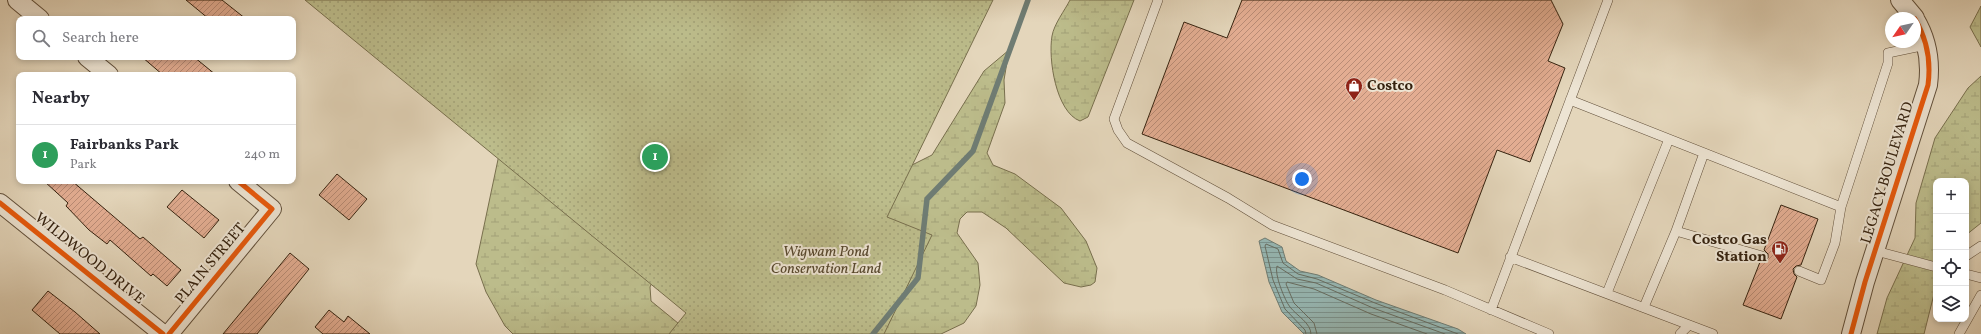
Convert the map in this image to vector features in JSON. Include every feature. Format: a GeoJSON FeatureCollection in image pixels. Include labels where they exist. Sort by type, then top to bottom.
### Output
{"type":"FeatureCollection","features":[{"type":"Feature","properties":{"kind":"street"},"geometry":{"type":"LineString","coordinates":[[17,0],[36,16]]}},
{"type":"Feature","properties":{"kind":"street","name":"LEGACY BOULEVARD"},"geometry":{"type":"LineString","coordinates":[[1900,0],[1910,12]]}},
{"type":"Feature","properties":{"kind":"street","name":"LEGACY BOULEVARD"},"geometry":{"type":"LineString","coordinates":[[1851,334],[1865,282],[1928,85],[1929,66],[1926,45],[1921,33]]}},
{"type":"Feature","properties":{"kind":"street"},"geometry":{"type":"LineString","coordinates":[[91,60],[105,72]]}},
{"type":"Feature","properties":{"kind":"street","name":"PLAIN STREET"},"geometry":{"type":"LineString","coordinates":[[169,334],[272,209],[242,184]]}},
{"type":"Feature","properties":{"kind":"street","name":"WILDWOOD DRIVE"},"geometry":{"type":"LineString","coordinates":[[0,203],[163,334]]}},
{"type":"Feature","properties":{"kind":"lane"},"geometry":{"type":"LineString","coordinates":[[1158,0],[1114,119],[1118,130],[1127,143],[1228,198],[1272,225],[1445,290],[1549,334]]}},
{"type":"Feature","properties":{"kind":"lane"},"geometry":{"type":"LineString","coordinates":[[1492,310],[1510,257],[1608,0]]}},
{"type":"Feature","properties":{"kind":"lane"},"geometry":{"type":"LineString","coordinates":[[1799,271],[1821,280],[1836,243],[1841,207],[1888,63],[1888,53],[1926,45]]}},
{"type":"Feature","properties":{"kind":"lane"},"geometry":{"type":"LineString","coordinates":[[1570,100],[1841,207]]}},
{"type":"Feature","properties":{"kind":"lane"},"geometry":{"type":"LineString","coordinates":[[1607,293],[1669,139]]}},
{"type":"Feature","properties":{"kind":"lane"},"geometry":{"type":"LineString","coordinates":[[1644,308],[1676,231],[1704,153]]}},
{"type":"Feature","properties":{"kind":"lane"},"geometry":{"type":"LineString","coordinates":[[1676,231],[1762,256]]}},
{"type":"Feature","properties":{"kind":"lane"},"geometry":{"type":"LineString","coordinates":[[1969,254],[1981,246]]}},
{"type":"Feature","properties":{"kind":"lane"},"geometry":{"type":"LineString","coordinates":[[1876,251],[1933,266]]}},
{"type":"Feature","properties":{"kind":"lane"},"geometry":{"type":"LineString","coordinates":[[1510,257],[1713,334]]}},
{"type":"Feature","properties":{"kind":"lane"},"geometry":{"type":"LineString","coordinates":[[1969,275],[1981,278]]}},
{"type":"Feature","properties":{"kind":"lane"},"geometry":{"type":"LineString","coordinates":[[1958,334],[1981,295]]}},
{"type":"Feature","properties":{"kind":"lane"},"geometry":{"type":"LineString","coordinates":[[1958,334],[1959,322]]}},
{"type":"Feature","properties":{"kind":"lane"},"geometry":{"type":"LineString","coordinates":[[1680,334],[1689,325]]}},
{"type":"Feature","properties":{"kind":"green space","name":"Wigwam Pond Conservation Land"},"geometry":{"type":"Polygon","coordinates":[[[305,0],[993,0],[887,217],[932,235],[884,334],[669,334],[686,313],[305,0]]]}},
{"type":"Feature","properties":{"kind":"green space"},"geometry":{"type":"Polygon","coordinates":[[[1070,0],[1134,0],[1088,117],[1080,121],[1072,116],[1065,107],[1056,84],[1051,58],[1053,31],[1070,0]]]}},
{"type":"Feature","properties":{"kind":"green space"},"geometry":{"type":"Polygon","coordinates":[[[1981,6],[1981,47],[1970,27],[1981,6]]]}},
{"type":"Feature","properties":{"kind":"green space","name":"Wigwam Pond Conservation Land"},"geometry":{"type":"Polygon","coordinates":[[[1009,50],[1004,80],[1005,103],[987,153],[993,165],[1015,174],[1061,208],[1086,241],[1097,268],[1095,282],[1091,285],[1081,287],[1064,283],[1006,228],[982,212],[967,212],[960,219],[957,233],[978,263],[980,285],[976,306],[964,323],[941,334],[513,334],[505,326],[486,292],[476,264],[500,150],[656,273],[650,287],[651,301],[684,328],[885,199],[906,168],[932,155],[984,71],[1009,50]]]}},
{"type":"Feature","properties":{"kind":"green space"},"geometry":{"type":"Polygon","coordinates":[[[1981,76],[1981,223],[1969,233],[1969,178],[1933,178],[1933,298],[1924,334],[1877,334],[1887,298],[1915,238],[1916,203],[1935,138],[1968,88],[1981,76]]]}},
{"type":"Feature","properties":{"kind":"water"},"geometry":{"type":"Polygon","coordinates":[[[1265,238],[1282,247],[1286,261],[1300,271],[1318,275],[1376,300],[1458,329],[1466,334],[1304,334],[1282,312],[1269,282],[1259,241],[1265,238]]]}},
{"type":"Feature","properties":{"kind":"building"},"geometry":{"type":"Polygon","coordinates":[[[186,0],[222,0],[242,16],[205,16],[186,0]]]}},
{"type":"Feature","properties":{"kind":"building","name":"Costco"},"geometry":{"type":"Polygon","coordinates":[[[1242,0],[1551,0],[1563,24],[1548,61],[1565,68],[1530,162],[1497,150],[1458,253],[1142,134],[1184,22],[1227,38],[1242,0]]]}},
{"type":"Feature","properties":{"kind":"building"},"geometry":{"type":"Polygon","coordinates":[[[146,60],[198,60],[212,72],[160,72],[146,60]]]}},
{"type":"Feature","properties":{"kind":"building"},"geometry":{"type":"Polygon","coordinates":[[[337,174],[367,199],[349,220],[319,195],[337,174]]]}},
{"type":"Feature","properties":{"kind":"building"},"geometry":{"type":"Polygon","coordinates":[[[47,184],[76,184],[140,239],[143,237],[181,270],[167,286],[153,274],[151,276],[110,240],[107,244],[89,230],[66,206],[68,203],[47,184]]]}},
{"type":"Feature","properties":{"kind":"building"},"geometry":{"type":"Polygon","coordinates":[[[182,190],[219,220],[204,238],[167,207],[182,190]]]}},
{"type":"Feature","properties":{"kind":"building","name":"Costco Gas Station"},"geometry":{"type":"Polygon","coordinates":[[[1781,205],[1818,219],[1801,265],[1796,266],[1793,269],[1794,274],[1797,277],[1781,319],[1743,305],[1760,262],[1764,262],[1768,258],[1768,254],[1764,250],[1781,205]]]}},
{"type":"Feature","properties":{"kind":"building"},"geometry":{"type":"Polygon","coordinates":[[[290,253],[309,269],[257,334],[223,334],[290,253]]]}},
{"type":"Feature","properties":{"kind":"building"},"geometry":{"type":"Polygon","coordinates":[[[48,291],[100,334],[60,334],[32,310],[48,291]]]}},
{"type":"Feature","properties":{"kind":"building"},"geometry":{"type":"Polygon","coordinates":[[[329,310],[344,322],[348,316],[370,334],[323,334],[315,327],[329,310]]]}},
{"type":"Feature","properties":{"kind":"waterway"},"geometry":{"type":"LineString","coordinates":[[873,334],[918,278],[927,199],[973,151],[1028,0]]}},
{"type":"Feature","properties":{"kind":"cycle path"},"geometry":{"type":"LineString","coordinates":[[1851,334],[1865,282],[1928,85],[1929,68],[1927,51],[1921,31]]}},
{"type":"Feature","properties":{"kind":"cycle path"},"geometry":{"type":"LineString","coordinates":[[169,334],[272,209],[242,184]]}},
{"type":"Feature","properties":{"kind":"cycle path"},"geometry":{"type":"LineString","coordinates":[[0,203],[163,334]]}},
{"type":"Feature","properties":{"kind":"place","name":"Costco"},"geometry":{"type":"Point","coordinates":[1354,101]}},
{"type":"Feature","properties":{"kind":"place","name":"Fairbanks Park"},"geometry":{"type":"Point","coordinates":[655,157]}},
{"type":"Feature","properties":{"kind":"place","name":"Costco Gas Station"},"geometry":{"type":"Point","coordinates":[1780,264]}}]}
